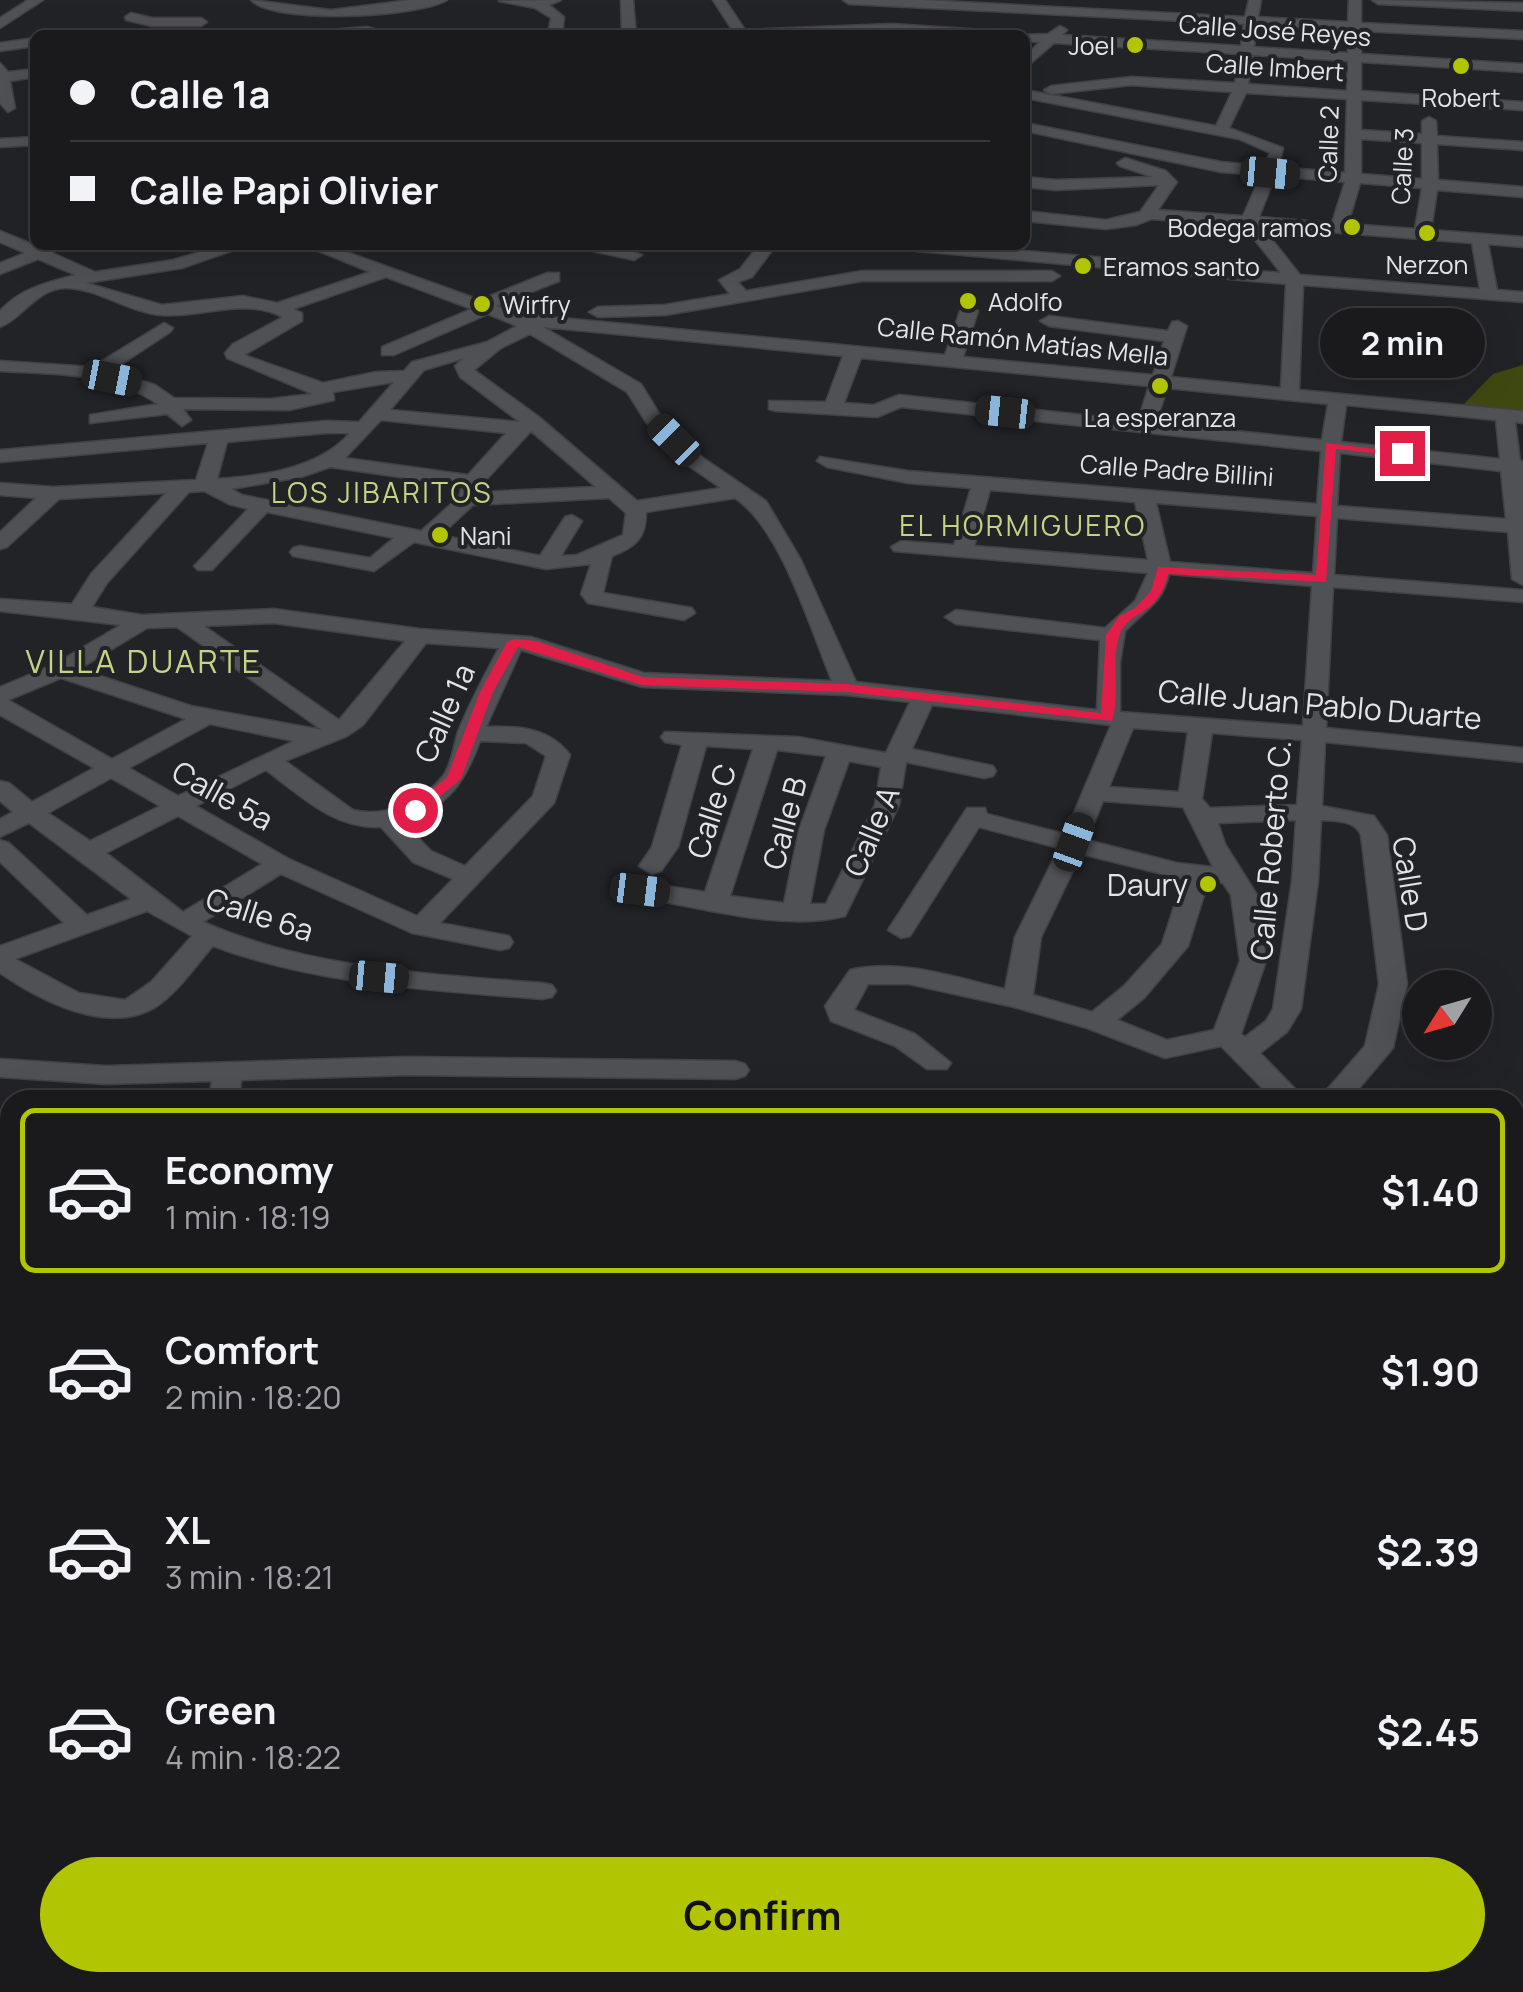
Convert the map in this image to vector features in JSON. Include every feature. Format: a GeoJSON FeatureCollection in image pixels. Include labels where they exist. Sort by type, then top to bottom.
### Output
{"type":"FeatureCollection","features":[{"type":"Feature","properties":{"kind":"street"},"geometry":{"type":"LineString","coordinates":[[1,23],[37,0]]}},
{"type":"Feature","properties":{"kind":"street"},"geometry":{"type":"LineString","coordinates":[[257,0],[265,7],[331,14],[441,0]]}},
{"type":"Feature","properties":{"kind":"street"},"geometry":{"type":"LineString","coordinates":[[325,30],[331,14],[346,0]]}},
{"type":"Feature","properties":{"kind":"street"},"geometry":{"type":"LineString","coordinates":[[504,2],[538,4],[555,0]]}},
{"type":"Feature","properties":{"kind":"street"},"geometry":{"type":"LineString","coordinates":[[627,0],[629,30]]}},
{"type":"Feature","properties":{"kind":"street"},"geometry":{"type":"LineString","coordinates":[[720,0],[739,30]]}},
{"type":"Feature","properties":{"kind":"street"},"geometry":{"type":"LineString","coordinates":[[848,0],[1523,36]]}},
{"type":"Feature","properties":{"kind":"street"},"geometry":{"type":"LineString","coordinates":[[848,0],[877,30]]}},
{"type":"Feature","properties":{"kind":"street"},"geometry":{"type":"LineString","coordinates":[[1030,59],[1092,0]]}},
{"type":"Feature","properties":{"kind":"street"},"geometry":{"type":"LineString","coordinates":[[1131,81],[1146,16],[1172,0]]}},
{"type":"Feature","properties":{"kind":"street"},"geometry":{"type":"LineString","coordinates":[[1220,130],[1229,120],[1242,87],[1255,0]]}},
{"type":"Feature","properties":{"kind":"street","name":"Calle 2"},"geometry":{"type":"LineString","coordinates":[[1340,228],[1352,180],[1355,0]]}},
{"type":"Feature","properties":{"kind":"street"},"geometry":{"type":"LineString","coordinates":[[1378,0],[1523,7]]}},
{"type":"Feature","properties":{"kind":"street"},"geometry":{"type":"LineString","coordinates":[[902,28],[929,2]]}},
{"type":"Feature","properties":{"kind":"street"},"geometry":{"type":"LineString","coordinates":[[538,4],[558,17],[556,30]]}},
{"type":"Feature","properties":{"kind":"street"},"geometry":{"type":"LineString","coordinates":[[1457,4],[1470,102]]}},
{"type":"Feature","properties":{"kind":"street"},"geometry":{"type":"LineString","coordinates":[[101,30],[190,7],[203,18],[205,28],[134,22]]}},
{"type":"Feature","properties":{"kind":"street"},"geometry":{"type":"LineString","coordinates":[[797,14],[815,30]]}},
{"type":"Feature","properties":{"kind":"street"},"geometry":{"type":"LineString","coordinates":[[886,30],[950,30]]}},
{"type":"Feature","properties":{"kind":"street","name":"Calle José Reyes"},"geometry":{"type":"LineString","coordinates":[[1030,37],[1523,68]]}},
{"type":"Feature","properties":{"kind":"street"},"geometry":{"type":"LineString","coordinates":[[0,47],[30,43]]}},
{"type":"Feature","properties":{"kind":"street"},"geometry":{"type":"LineString","coordinates":[[9,114],[2,72],[30,73]]}},
{"type":"Feature","properties":{"kind":"street","name":"Calle Imbert"},"geometry":{"type":"LineString","coordinates":[[1030,93],[1131,81],[1516,106]]}},
{"type":"Feature","properties":{"kind":"street"},"geometry":{"type":"LineString","coordinates":[[1030,95],[1220,130],[1271,145],[1278,151],[1248,222]]}},
{"type":"Feature","properties":{"kind":"street","name":"Calle 3"},"geometry":{"type":"LineString","coordinates":[[1422,235],[1430,185],[1428,100]]}},
{"type":"Feature","properties":{"kind":"street"},"geometry":{"type":"LineString","coordinates":[[1516,106],[1518,168]]}},
{"type":"Feature","properties":{"kind":"street"},"geometry":{"type":"LineString","coordinates":[[1101,142],[1147,118]]}},
{"type":"Feature","properties":{"kind":"street"},"geometry":{"type":"LineString","coordinates":[[1030,128],[1270,173],[1352,180],[1430,185],[1518,168]]}},
{"type":"Feature","properties":{"kind":"street"},"geometry":{"type":"LineString","coordinates":[[1352,134],[1429,139],[1518,168]]}},
{"type":"Feature","properties":{"kind":"street"},"geometry":{"type":"LineString","coordinates":[[0,143],[30,141]]}},
{"type":"Feature","properties":{"kind":"street"},"geometry":{"type":"LineString","coordinates":[[1037,148],[1101,156],[1161,174],[1168,180]]}},
{"type":"Feature","properties":{"kind":"street"},"geometry":{"type":"LineString","coordinates":[[1030,182],[1168,180]]}},
{"type":"Feature","properties":{"kind":"street"},"geometry":{"type":"LineString","coordinates":[[1148,214],[1168,180]]}},
{"type":"Feature","properties":{"kind":"street"},"geometry":{"type":"LineString","coordinates":[[1030,216],[1112,224],[1148,214],[1523,242]]}},
{"type":"Feature","properties":{"kind":"street"},"geometry":{"type":"LineString","coordinates":[[1248,222],[1296,280],[1290,394]]}},
{"type":"Feature","properties":{"kind":"street"},"geometry":{"type":"LineString","coordinates":[[0,236],[30,244]]}},
{"type":"Feature","properties":{"kind":"street"},"geometry":{"type":"LineString","coordinates":[[1479,239],[1490,294]]}},
{"type":"Feature","properties":{"kind":"street"},"geometry":{"type":"LineString","coordinates":[[0,269],[43,250]]}},
{"type":"Feature","properties":{"kind":"street"},"geometry":{"type":"LineString","coordinates":[[51,250],[96,278]]}},
{"type":"Feature","properties":{"kind":"street"},"geometry":{"type":"LineString","coordinates":[[2,316],[22,300],[66,283],[174,264],[223,250]]}},
{"type":"Feature","properties":{"kind":"street"},"geometry":{"type":"LineString","coordinates":[[325,250],[523,323],[634,388],[653,418],[696,462],[759,506],[791,560],[846,688]]}},
{"type":"Feature","properties":{"kind":"street"},"geometry":{"type":"LineString","coordinates":[[278,308],[438,258],[449,250]]}},
{"type":"Feature","properties":{"kind":"street"},"geometry":{"type":"LineString","coordinates":[[612,250],[634,254]]}},
{"type":"Feature","properties":{"kind":"street"},"geometry":{"type":"LineString","coordinates":[[742,297],[727,280],[746,274],[764,250]]}},
{"type":"Feature","properties":{"kind":"street"},"geometry":{"type":"LineString","coordinates":[[956,250],[1523,297]]}},
{"type":"Feature","properties":{"kind":"street"},"geometry":{"type":"LineString","coordinates":[[146,251],[174,264]]}},
{"type":"Feature","properties":{"kind":"street"},"geometry":{"type":"LineString","coordinates":[[1078,276],[1094,264]]}},
{"type":"Feature","properties":{"kind":"street"},"geometry":{"type":"LineString","coordinates":[[487,309],[665,310],[862,276],[1078,276],[1187,271]]}},
{"type":"Feature","properties":{"kind":"street"},"geometry":{"type":"LineString","coordinates":[[380,345],[413,325],[434,331],[553,276]]}},
{"type":"Feature","properties":{"kind":"street"},"geometry":{"type":"LineString","coordinates":[[66,283],[161,310],[243,301],[278,308],[296,318],[239,348],[234,353],[236,358],[322,390],[376,377],[406,376]]}},
{"type":"Feature","properties":{"kind":"street"},"geometry":{"type":"LineString","coordinates":[[952,359],[969,311]]}},
{"type":"Feature","properties":{"kind":"street"},"geometry":{"type":"LineString","coordinates":[[1049,321],[1176,331],[1146,426]]}},
{"type":"Feature","properties":{"kind":"street"},"geometry":{"type":"LineString","coordinates":[[194,484],[262,506],[546,563],[602,556],[632,538],[636,528],[632,508],[466,373],[464,366],[523,323]]}},
{"type":"Feature","properties":{"kind":"street","name":"Calle Ramón Matías Mella"},"geometry":{"type":"LineString","coordinates":[[523,323],[854,349],[1514,416]]}},
{"type":"Feature","properties":{"kind":"street"},"geometry":{"type":"LineString","coordinates":[[92,375],[164,328]]}},
{"type":"Feature","properties":{"kind":"street"},"geometry":{"type":"LineString","coordinates":[[0,490],[53,493],[277,478],[328,461],[350,445],[406,376],[430,360],[495,344]]}},
{"type":"Feature","properties":{"kind":"street"},"geometry":{"type":"LineString","coordinates":[[833,409],[854,349]]}},
{"type":"Feature","properties":{"kind":"street"},"geometry":{"type":"LineString","coordinates":[[0,366],[134,383],[173,406],[193,438]]}},
{"type":"Feature","properties":{"kind":"street"},"geometry":{"type":"LineString","coordinates":[[97,418],[208,400],[243,405],[284,404],[324,398],[322,390]]}},
{"type":"Feature","properties":{"kind":"street","name":"Calle Roberto C."},"geometry":{"type":"LineString","coordinates":[[1235,1043],[1277,1026],[1286,1009],[1305,880],[1330,445],[1338,398]]}},
{"type":"Feature","properties":{"kind":"street"},"geometry":{"type":"LineString","coordinates":[[776,405],[877,412],[899,401],[1516,466]]}},
{"type":"Feature","properties":{"kind":"street"},"geometry":{"type":"LineString","coordinates":[[1514,416],[1523,578]]}},
{"type":"Feature","properties":{"kind":"street"},"geometry":{"type":"LineString","coordinates":[[0,456],[370,421],[526,425]]}},
{"type":"Feature","properties":{"kind":"street"},"geometry":{"type":"LineString","coordinates":[[300,552],[374,565],[420,536],[470,490],[526,425]]}},
{"type":"Feature","properties":{"kind":"street"},"geometry":{"type":"LineString","coordinates":[[78,611],[100,579],[194,484],[219,437]]}},
{"type":"Feature","properties":{"kind":"street"},"geometry":{"type":"LineString","coordinates":[[328,461],[470,490],[614,492]]}},
{"type":"Feature","properties":{"kind":"street","name":"Calle Padre Billini"},"geometry":{"type":"LineString","coordinates":[[827,461],[908,477],[1520,527]]}},
{"type":"Feature","properties":{"kind":"street"},"geometry":{"type":"LineString","coordinates":[[962,552],[982,483]]}},
{"type":"Feature","properties":{"kind":"street"},"geometry":{"type":"LineString","coordinates":[[632,508],[738,491]]}},
{"type":"Feature","properties":{"kind":"street"},"geometry":{"type":"LineString","coordinates":[[0,542],[53,493]]}},
{"type":"Feature","properties":{"kind":"street"},"geometry":{"type":"LineString","coordinates":[[1019,1000],[1017,973],[1021,948],[1074,842],[1116,719],[1112,635],[1123,618],[1140,610],[1157,592],[1162,570],[1144,496]]}},
{"type":"Feature","properties":{"kind":"street"},"geometry":{"type":"LineString","coordinates":[[204,566],[262,506]]}},
{"type":"Feature","properties":{"kind":"street"},"geometry":{"type":"LineString","coordinates":[[546,563],[572,520]]}},
{"type":"Feature","properties":{"kind":"street"},"geometry":{"type":"LineString","coordinates":[[901,547],[1523,596]]}},
{"type":"Feature","properties":{"kind":"street"},"geometry":{"type":"LineString","coordinates":[[602,556],[602,568],[592,594],[596,598],[684,613]]}},
{"type":"Feature","properties":{"kind":"street"},"geometry":{"type":"LineString","coordinates":[[0,605],[78,611],[142,622]]}},
{"type":"Feature","properties":{"kind":"street","name":"Calle Juan Pablo Duarte"},"geometry":{"type":"LineString","coordinates":[[0,695],[61,670],[142,622],[274,616],[420,636],[531,644],[642,680],[846,688],[1116,719],[1523,756]]}},
{"type":"Feature","properties":{"kind":"street"},"geometry":{"type":"LineString","coordinates":[[956,617],[1112,635]]}},
{"type":"Feature","properties":{"kind":"street"},"geometry":{"type":"LineString","coordinates":[[182,620],[329,735]]}},
{"type":"Feature","properties":{"kind":"street"},"geometry":{"type":"LineString","coordinates":[[89,852],[267,760],[355,720],[420,636]]}},
{"type":"Feature","properties":{"kind":"street","name":"Calle 1a"},"geometry":{"type":"LineString","coordinates":[[389,818],[415,810],[454,779],[469,734],[514,642]]}},
{"type":"Feature","properties":{"kind":"street"},"geometry":{"type":"LineString","coordinates":[[61,670],[129,698],[204,718],[329,735]]}},
{"type":"Feature","properties":{"kind":"street","name":"Calle A"},"geometry":{"type":"LineString","coordinates":[[796,911],[836,910],[888,805],[896,757],[924,697]]}},
{"type":"Feature","properties":{"kind":"street","name":"Calle 5a"},"geometry":{"type":"LineString","coordinates":[[0,705],[280,864],[422,926],[500,942]]}},
{"type":"Feature","properties":{"kind":"street"},"geometry":{"type":"LineString","coordinates":[[0,829],[204,718]]}},
{"type":"Feature","properties":{"kind":"street"},"geometry":{"type":"LineString","coordinates":[[1201,725],[1197,808],[1212,844],[1244,896],[1253,962],[1235,1043]]}},
{"type":"Feature","properties":{"kind":"street"},"geometry":{"type":"LineString","coordinates":[[422,926],[545,798],[558,755],[551,742],[538,736],[469,734]]}},
{"type":"Feature","properties":{"kind":"street"},"geometry":{"type":"LineString","coordinates":[[796,911],[716,899],[646,878],[665,846],[684,738],[767,742],[984,771]]}},
{"type":"Feature","properties":{"kind":"street","name":"Calle C"},"geometry":{"type":"LineString","coordinates":[[716,899],[767,742]]}},
{"type":"Feature","properties":{"kind":"street","name":"Calle B"},"geometry":{"type":"LineString","coordinates":[[796,911],[804,848],[818,798],[840,753]]}},
{"type":"Feature","properties":{"kind":"street"},"geometry":{"type":"LineString","coordinates":[[267,760],[344,815],[362,820],[389,818],[400,839],[420,859],[468,876]]}},
{"type":"Feature","properties":{"kind":"street","name":"Calle 6a"},"geometry":{"type":"LineString","coordinates":[[0,788],[30,815],[89,852],[148,902],[196,928],[318,968],[542,991]]}},
{"type":"Feature","properties":{"kind":"street","name":"Calle D"},"geometry":{"type":"LineString","coordinates":[[1092,794],[1197,808],[1309,813],[1364,821],[1374,835],[1393,984],[1380,1048],[1342,1090]]}},
{"type":"Feature","properties":{"kind":"street"},"geometry":{"type":"LineString","coordinates":[[901,930],[974,815],[1198,874],[1234,876]]}},
{"type":"Feature","properties":{"kind":"street"},"geometry":{"type":"LineString","coordinates":[[0,848],[84,926]]}},
{"type":"Feature","properties":{"kind":"street"},"geometry":{"type":"LineString","coordinates":[[148,902],[0,958],[18,976],[95,1006],[116,1008],[145,1002],[196,928],[280,864]]}},
{"type":"Feature","properties":{"kind":"street"},"geometry":{"type":"LineString","coordinates":[[1097,1022],[1134,992],[1174,946],[1198,874]]}},
{"type":"Feature","properties":{"kind":"street"},"geometry":{"type":"LineString","coordinates":[[937,1063],[905,1040],[841,1014],[839,1006],[846,990],[860,976],[909,976],[1097,1022],[1166,1049],[1235,1043]]}},
{"type":"Feature","properties":{"kind":"street"},"geometry":{"type":"LineString","coordinates":[[1235,1043],[1281,1090]]}},
{"type":"Feature","properties":{"kind":"street"},"geometry":{"type":"LineString","coordinates":[[0,1068],[226,1086],[408,1066],[735,1070]]}},
{"type":"Feature","properties":{"kind":"green space"},"geometry":{"type":"Polygon","coordinates":[[[1523,365],[1523,411],[1463,405],[1493,374],[1523,365]]]}},
{"type":"Feature","properties":{"kind":"place","name":"Joel"},"geometry":{"type":"Point","coordinates":[1135,45]}},
{"type":"Feature","properties":{"kind":"place","name":"Robert"},"geometry":{"type":"Point","coordinates":[1461,66]}},
{"type":"Feature","properties":{"kind":"place","name":"Bodega ramos"},"geometry":{"type":"Point","coordinates":[1352,227]}},
{"type":"Feature","properties":{"kind":"place","name":"Nerzon"},"geometry":{"type":"Point","coordinates":[1427,233]}},
{"type":"Feature","properties":{"kind":"place","name":"Eramos santo"},"geometry":{"type":"Point","coordinates":[1083,266]}},
{"type":"Feature","properties":{"kind":"place","name":"Adolfo"},"geometry":{"type":"Point","coordinates":[968,301]}},
{"type":"Feature","properties":{"kind":"place","name":"Wirfry"},"geometry":{"type":"Point","coordinates":[482,304]}},
{"type":"Feature","properties":{"kind":"place","name":"La esperanza"},"geometry":{"type":"Point","coordinates":[1160,386]}},
{"type":"Feature","properties":{"kind":"place","name":"Nani"},"geometry":{"type":"Point","coordinates":[440,535]}},
{"type":"Feature","properties":{"kind":"place","name":"Daury"},"geometry":{"type":"Point","coordinates":[1208,884]}},
{"type":"Feature","properties":{"kind":"district","name":"LOS JIBARITOS"},"geometry":{"type":"Point","coordinates":[382,492]}},
{"type":"Feature","properties":{"kind":"district","name":"EL HORMIGUERO"},"geometry":{"type":"Point","coordinates":[1023,525]}},
{"type":"Feature","properties":{"kind":"district","name":"VILLA DUARTE"},"geometry":{"type":"Point","coordinates":[144,661]}},
{"type":"Feature","properties":{"kind":"route"},"geometry":{"type":"LineString","coordinates":[[415,810],[454,779],[486,692],[514,642],[642,680],[846,688],[1108,718],[1112,635],[1123,618],[1140,610],[1157,592],[1162,570],[1322,580],[1330,445],[1402,453]]}}]}
